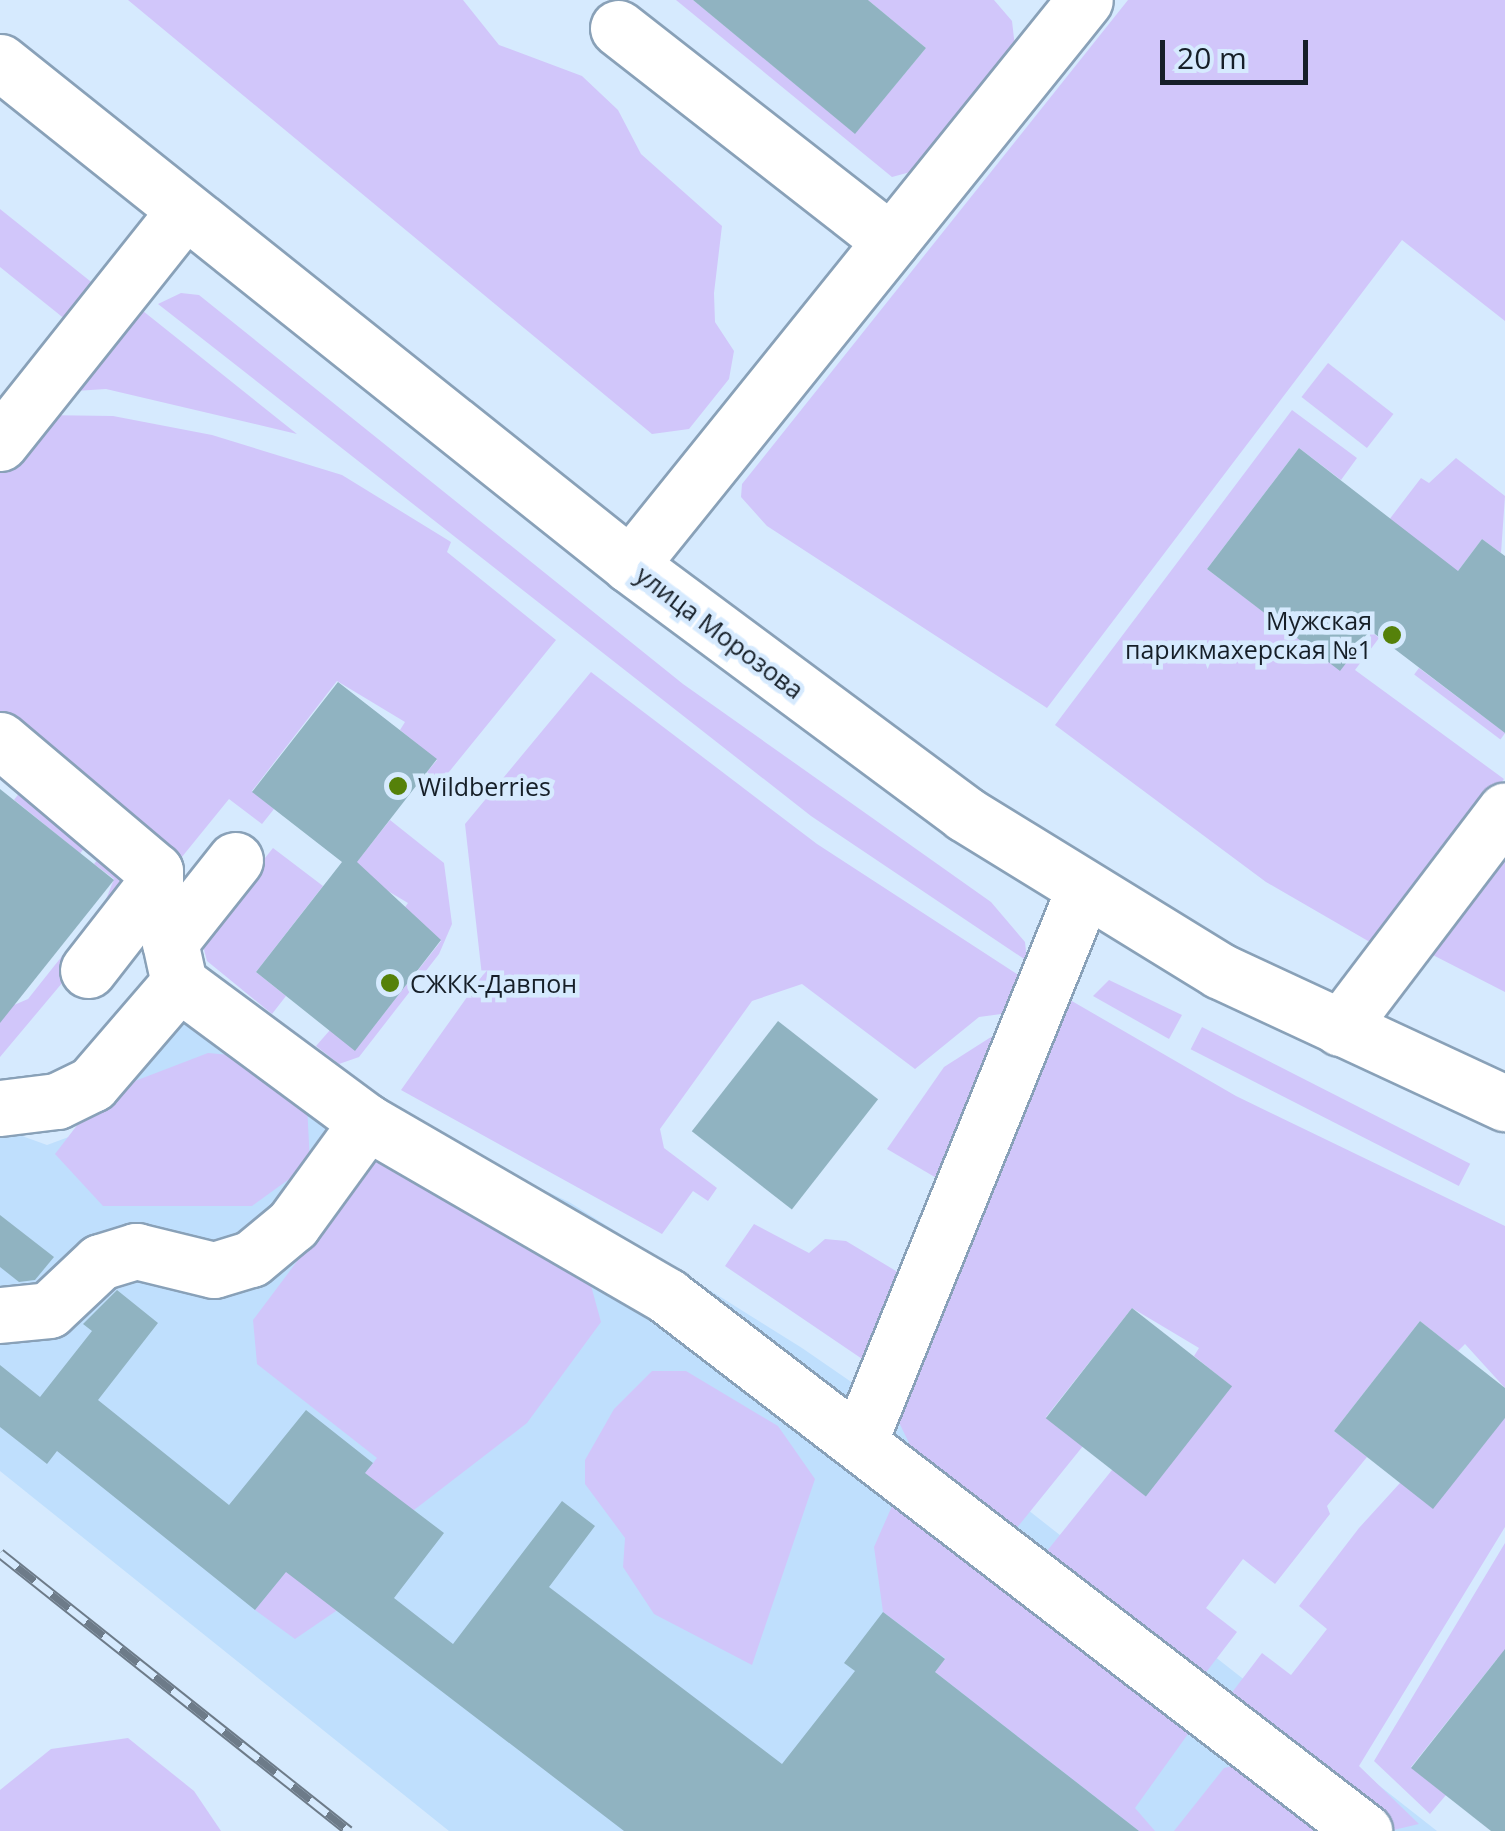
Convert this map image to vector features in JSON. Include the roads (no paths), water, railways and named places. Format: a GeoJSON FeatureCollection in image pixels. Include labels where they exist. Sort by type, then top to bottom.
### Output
{"type":"FeatureCollection","features":[{"type":"Feature","properties":{"kind":"main road"},"geometry":{"type":"LineString","coordinates":[[630,566],[891,241],[1057,10]]}},
{"type":"Feature","properties":{"kind":"main road"},"geometry":{"type":"LineString","coordinates":[[618,28],[891,241]]}},
{"type":"Feature","properties":{"kind":"main road","name":"улица Морозова"},"geometry":{"type":"LineString","coordinates":[[0,62],[630,566],[966,814],[1084,889],[1340,1028],[1505,1103]]}},
{"type":"Feature","properties":{"kind":"main road"},"geometry":{"type":"LineString","coordinates":[[0,443],[184,212]]}},
{"type":"Feature","properties":{"kind":"main road"},"geometry":{"type":"LineString","coordinates":[[0,740],[155,871],[155,884],[88,970]]}},
{"type":"Feature","properties":{"kind":"main road"},"geometry":{"type":"LineString","coordinates":[[1340,1028],[1505,811]]}},
{"type":"Feature","properties":{"kind":"main road"},"geometry":{"type":"LineString","coordinates":[[235,860],[170,942],[179,983],[366,1122],[667,1296],[861,1436],[1364,1831]]}},
{"type":"Feature","properties":{"kind":"main road"},"geometry":{"type":"LineString","coordinates":[[861,1436],[1084,889]]}},
{"type":"Feature","properties":{"kind":"main road"},"geometry":{"type":"LineString","coordinates":[[0,1108],[57,1101],[92,1084],[179,983]]}},
{"type":"Feature","properties":{"kind":"main road"},"geometry":{"type":"LineString","coordinates":[[0,1315],[49,1310],[100,1262],[136,1250],[214,1270],[251,1258],[293,1224],[366,1122]]}},
{"type":"Feature","properties":{"kind":"railway"},"geometry":{"type":"LineString","coordinates":[[0,1553],[349,1831]]}},
{"type":"Feature","properties":{"kind":"place","name":"Мужская парикмахерская №1"},"geometry":{"type":"Point","coordinates":[1392,635]}},
{"type":"Feature","properties":{"kind":"place","name":"Wildberries"},"geometry":{"type":"Point","coordinates":[398,786]}},
{"type":"Feature","properties":{"kind":"place","name":"СЖКК-Давпон"},"geometry":{"type":"Point","coordinates":[390,983]}}]}
